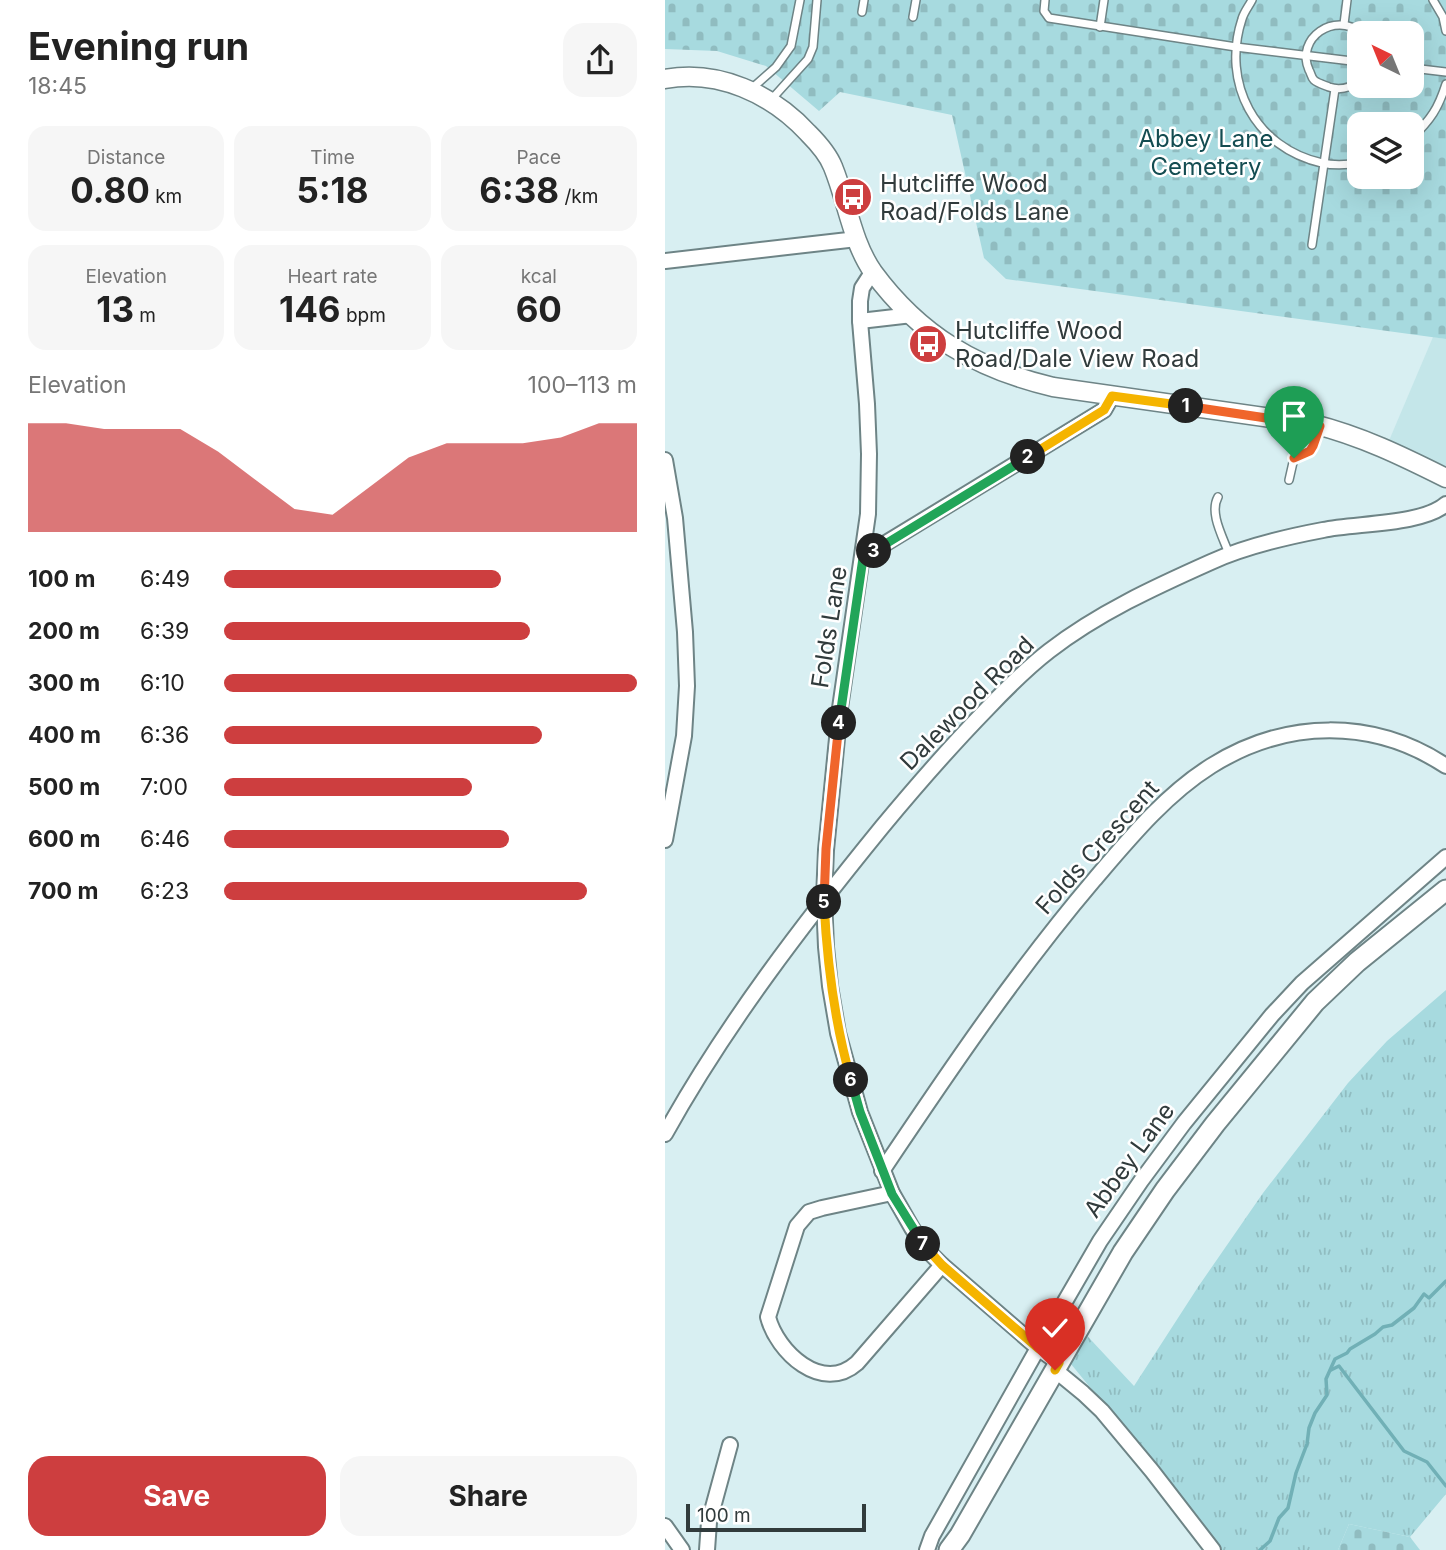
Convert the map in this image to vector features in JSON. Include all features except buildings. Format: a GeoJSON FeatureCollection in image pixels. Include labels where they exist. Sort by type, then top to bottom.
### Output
{"type":"FeatureCollection","features":[{"type":"Feature","properties":{"kind":"main road","name":"Abbey Lane"},"geometry":{"type":"LineString","coordinates":[[949,1550],[1123,1252],[1165,1190],[1315,1002],[1357,962],[1446,890]]}},
{"type":"Feature","properties":{"kind":"street"},"geometry":{"type":"LineString","coordinates":[[665,79],[680,76],[708,77],[750,90],[788,113],[819,144],[832,164],[857,239],[873,271],[933,335],[965,356],[1026,380],[1053,387],[1320,426],[1348,433],[1389,449],[1446,478]]}},
{"type":"Feature","properties":{"kind":"street"},"geometry":{"type":"LineString","coordinates":[[665,261],[857,239]]}},
{"type":"Feature","properties":{"kind":"street","name":"Folds Lane"},"geometry":{"type":"LineString","coordinates":[[873,271],[862,288],[860,321],[867,404],[868,514],[840,708],[826,849],[824,898],[830,986],[838,1033],[860,1112],[882,1171],[892,1194],[925,1248],[1038,1348],[1102,1411],[1213,1550]]}},
{"type":"Feature","properties":{"kind":"street"},"geometry":{"type":"LineString","coordinates":[[860,321],[912,315]]}},
{"type":"Feature","properties":{"kind":"street"},"geometry":{"type":"LineString","coordinates":[[863,558],[1104,410],[1112,396]]}},
{"type":"Feature","properties":{"kind":"street"},"geometry":{"type":"LineString","coordinates":[[665,460],[675,518],[687,686],[684,736],[665,840]]}},
{"type":"Feature","properties":{"kind":"street","name":"Dalewood Road"},"geometry":{"type":"LineString","coordinates":[[665,1134],[690,1089],[824,898],[938,761],[1021,674],[1050,650],[1145,592],[1229,554],[1325,529],[1423,515],[1441,508],[1446,503]]}},
{"type":"Feature","properties":{"kind":"street","name":"Folds Crescent"},"geometry":{"type":"LineString","coordinates":[[882,1171],[962,1051],[1072,906],[1160,807],[1213,765],[1273,739],[1337,729],[1398,741],[1446,766]]}},
{"type":"Feature","properties":{"kind":"street","name":"Abbey Lane"},"geometry":{"type":"LineString","coordinates":[[926,1550],[1100,1241],[1184,1123],[1272,1015],[1302,983],[1446,857]]}},
{"type":"Feature","properties":{"kind":"street"},"geometry":{"type":"LineString","coordinates":[[892,1194],[822,1208],[809,1212],[802,1219],[797,1226],[768,1317],[770,1327],[779,1342],[810,1370],[825,1374],[849,1371],[942,1265]]}},
{"type":"Feature","properties":{"kind":"street"},"geometry":{"type":"LineString","coordinates":[[707,1550],[709,1522],[730,1445]]}},
{"type":"Feature","properties":{"kind":"street"},"geometry":{"type":"LineString","coordinates":[[665,1526],[682,1550]]}},
{"type":"Feature","properties":{"kind":"lane"},"geometry":{"type":"LineString","coordinates":[[750,90],[776,67],[791,46],[800,0]]}},
{"type":"Feature","properties":{"kind":"lane"},"geometry":{"type":"LineString","coordinates":[[770,101],[808,59],[813,47],[817,0]]}},
{"type":"Feature","properties":{"kind":"lane"},"geometry":{"type":"LineString","coordinates":[[862,12],[864,0]]}},
{"type":"Feature","properties":{"kind":"lane"},"geometry":{"type":"LineString","coordinates":[[912,17],[916,0]]}},
{"type":"Feature","properties":{"kind":"lane"},"geometry":{"type":"LineString","coordinates":[[1045,0],[1044,10],[1049,18],[1236,47],[1347,60]]}},
{"type":"Feature","properties":{"kind":"lane"},"geometry":{"type":"LineString","coordinates":[[1100,27],[1104,0]]}},
{"type":"Feature","properties":{"kind":"lane"},"geometry":{"type":"LineString","coordinates":[[1252,0],[1242,17],[1236,47],[1235,67],[1240,92],[1261,127],[1278,144],[1300,156],[1324,164],[1347,164]]}},
{"type":"Feature","properties":{"kind":"lane"},"geometry":{"type":"LineString","coordinates":[[1344,24],[1347,0]]}},
{"type":"Feature","properties":{"kind":"lane"},"geometry":{"type":"LineString","coordinates":[[1433,0],[1443,17],[1446,31]]}},
{"type":"Feature","properties":{"kind":"lane"},"geometry":{"type":"LineString","coordinates":[[1347,25],[1328,26],[1318,31],[1312,37],[1305,54],[1314,80],[1335,89],[1347,87]]}},
{"type":"Feature","properties":{"kind":"lane"},"geometry":{"type":"LineString","coordinates":[[1425,70],[1446,72]]}},
{"type":"Feature","properties":{"kind":"lane"},"geometry":{"type":"LineString","coordinates":[[1424,126],[1440,102],[1446,84]]}},
{"type":"Feature","properties":{"kind":"lane"},"geometry":{"type":"LineString","coordinates":[[1312,245],[1335,89]]}},
{"type":"Feature","properties":{"kind":"lane"},"geometry":{"type":"LineString","coordinates":[[1289,480],[1294,458],[1310,451],[1320,426]]}},
{"type":"Feature","properties":{"kind":"lane"},"geometry":{"type":"LineString","coordinates":[[1218,497],[1214,505],[1215,513],[1229,554]]}},
{"type":"Feature","properties":{"kind":"shaded area"},"geometry":{"type":"Polygon","coordinates":[[[1433,337],[1446,339],[1446,470],[1388,443],[1433,337]]]}},
{"type":"Feature","properties":{"kind":"green space","name":"Abbey Lane Cemetery"},"geometry":{"type":"Polygon","coordinates":[[[665,0],[1446,0],[1446,339],[1006,279],[984,258],[952,115],[840,92],[819,111],[766,66],[717,51],[665,49],[665,0]]]}},
{"type":"Feature","properties":{"kind":"green space"},"geometry":{"type":"Polygon","coordinates":[[[1446,990],[1446,1494],[1410,1537],[1349,1524],[1338,1550],[1219,1550],[1062,1353],[1077,1325],[1134,1386],[1263,1193],[1348,1083],[1387,1041],[1446,990]]]}},
{"type":"Feature","properties":{"kind":"green space"},"geometry":{"type":"Polygon","coordinates":[[[1349,1524],[1410,1537],[1420,1550],[1338,1550],[1349,1524]]]}},
{"type":"Feature","properties":{"kind":"waterway"},"geometry":{"type":"LineString","coordinates":[[1260,1550],[1270,1541],[1279,1518],[1288,1508],[1296,1473],[1307,1444],[1309,1428],[1327,1395],[1326,1379],[1335,1359],[1383,1327],[1392,1325],[1414,1308],[1424,1294],[1429,1298],[1446,1281]]}},
{"type":"Feature","properties":{"kind":"waterway"},"geometry":{"type":"LineString","coordinates":[[1331,1370],[1339,1366],[1404,1451],[1427,1462],[1446,1486]]}},
{"type":"Feature","properties":{"kind":"place","name":"Hutcliffe Wood Road/Folds Lane"},"geometry":{"type":"Point","coordinates":[853,197]}},
{"type":"Feature","properties":{"kind":"place","name":"Hutcliffe Wood Road/Dale View Road"},"geometry":{"type":"Point","coordinates":[928,344]}},
{"type":"Feature","properties":{"kind":"route"},"geometry":{"type":"LineString","coordinates":[[1055,1370],[1059,1363],[942,1265],[925,1248],[912,1228],[882,1171],[860,1112],[838,1033],[826,947],[826,849],[840,708],[863,558],[1104,410],[1112,396],[1320,426],[1310,451],[1294,458]]}}]}
